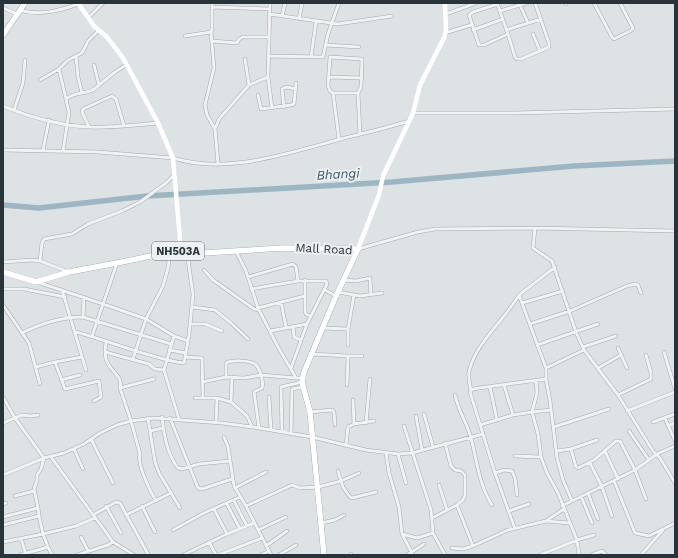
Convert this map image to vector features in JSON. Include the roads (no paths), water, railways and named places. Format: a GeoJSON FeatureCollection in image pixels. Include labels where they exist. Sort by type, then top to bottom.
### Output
{"type":"FeatureCollection","features":[{"type":"Feature","properties":{"kind":"highway","name":"Mall Road"},"geometry":{"type":"LineString","coordinates":[[36,282],[69,272],[170,252],[202,254],[283,248],[358,249],[322,328],[301,381]]}},
{"type":"Feature","properties":{"kind":"highway"},"geometry":{"type":"LineString","coordinates":[[3,272],[36,282]]}},
{"type":"Feature","properties":{"kind":"highway"},"geometry":{"type":"LineString","coordinates":[[301,381],[310,412],[324,555]]}},
{"type":"Feature","properties":{"kind":"main road"},"geometry":{"type":"LineString","coordinates":[[3,35],[25,3]]}},
{"type":"Feature","properties":{"kind":"main road"},"geometry":{"type":"LineString","coordinates":[[358,249],[373,210],[381,180],[387,165],[413,113],[420,85],[439,50],[445,34],[445,3]]}},
{"type":"Feature","properties":{"kind":"main road"},"geometry":{"type":"LineString","coordinates":[[78,4],[98,31],[107,37],[126,65],[158,122],[173,158],[180,239],[184,252]]}},
{"type":"Feature","properties":{"kind":"street"},"geometry":{"type":"LineString","coordinates":[[88,18],[103,3]]}},
{"type":"Feature","properties":{"kind":"street"},"geometry":{"type":"LineString","coordinates":[[270,3],[268,77],[272,108]]}},
{"type":"Feature","properties":{"kind":"street"},"geometry":{"type":"LineString","coordinates":[[282,16],[285,3]]}},
{"type":"Feature","properties":{"kind":"street"},"geometry":{"type":"LineString","coordinates":[[299,19],[302,3]]}},
{"type":"Feature","properties":{"kind":"street"},"geometry":{"type":"LineString","coordinates":[[323,57],[325,45],[339,3]]}},
{"type":"Feature","properties":{"kind":"street"},"geometry":{"type":"LineString","coordinates":[[446,14],[476,3]]}},
{"type":"Feature","properties":{"kind":"street"},"geometry":{"type":"LineString","coordinates":[[508,34],[480,46],[471,25],[469,14],[498,3],[500,11],[508,34],[515,57],[517,59],[521,59],[548,49],[549,46],[535,3]]}},
{"type":"Feature","properties":{"kind":"street"},"geometry":{"type":"LineString","coordinates":[[500,11],[527,3]]}},
{"type":"Feature","properties":{"kind":"street"},"geometry":{"type":"LineString","coordinates":[[594,3],[614,39],[632,30],[633,28],[620,3]]}},
{"type":"Feature","properties":{"kind":"street"},"geometry":{"type":"LineString","coordinates":[[3,8],[28,13],[46,12],[67,8],[78,4]]}},
{"type":"Feature","properties":{"kind":"street"},"geometry":{"type":"LineString","coordinates":[[218,164],[215,129],[207,115],[205,105],[214,72],[211,32],[212,5],[269,9]]}},
{"type":"Feature","properties":{"kind":"street"},"geometry":{"type":"LineString","coordinates":[[520,5],[528,24]]}},
{"type":"Feature","properties":{"kind":"street"},"geometry":{"type":"LineString","coordinates":[[269,14],[332,24],[346,24],[392,16]]}},
{"type":"Feature","properties":{"kind":"street"},"geometry":{"type":"LineString","coordinates":[[473,30],[503,19]]}},
{"type":"Feature","properties":{"kind":"street"},"geometry":{"type":"LineString","coordinates":[[506,30],[541,19]]}},
{"type":"Feature","properties":{"kind":"street"},"geometry":{"type":"LineString","coordinates":[[311,57],[316,22]]}},
{"type":"Feature","properties":{"kind":"street"},"geometry":{"type":"LineString","coordinates":[[445,34],[471,25]]}},
{"type":"Feature","properties":{"kind":"street"},"geometry":{"type":"LineString","coordinates":[[40,80],[59,69],[68,60],[82,53],[88,41],[98,31]]}},
{"type":"Feature","properties":{"kind":"street"},"geometry":{"type":"LineString","coordinates":[[185,36],[211,32]]}},
{"type":"Feature","properties":{"kind":"street"},"geometry":{"type":"LineString","coordinates":[[533,34],[540,52]]}},
{"type":"Feature","properties":{"kind":"street"},"geometry":{"type":"LineString","coordinates":[[212,41],[237,43],[240,38],[243,37],[268,37]]}},
{"type":"Feature","properties":{"kind":"street"},"geometry":{"type":"LineString","coordinates":[[325,45],[359,47]]}},
{"type":"Feature","properties":{"kind":"street"},"geometry":{"type":"LineString","coordinates":[[76,56],[78,79],[82,93]]}},
{"type":"Feature","properties":{"kind":"street"},"geometry":{"type":"LineString","coordinates":[[268,56],[362,59],[361,90],[358,93],[360,134]]}},
{"type":"Feature","properties":{"kind":"street"},"geometry":{"type":"LineString","coordinates":[[330,57],[328,88],[333,93],[339,139]]}},
{"type":"Feature","properties":{"kind":"street"},"geometry":{"type":"LineString","coordinates":[[245,59],[249,85]]}},
{"type":"Feature","properties":{"kind":"street"},"geometry":{"type":"LineString","coordinates":[[14,110],[23,84],[26,60]]}},
{"type":"Feature","properties":{"kind":"street"},"geometry":{"type":"LineString","coordinates":[[94,65],[99,85]]}},
{"type":"Feature","properties":{"kind":"street"},"geometry":{"type":"LineString","coordinates":[[66,99],[72,94],[92,91],[126,65]]}},
{"type":"Feature","properties":{"kind":"street"},"geometry":{"type":"LineString","coordinates":[[59,69],[69,112],[63,150]]}},
{"type":"Feature","properties":{"kind":"street"},"geometry":{"type":"LineString","coordinates":[[215,129],[221,116],[249,85],[268,77]]}},
{"type":"Feature","properties":{"kind":"street"},"geometry":{"type":"LineString","coordinates":[[329,77],[362,78]]}},
{"type":"Feature","properties":{"kind":"street"},"geometry":{"type":"LineString","coordinates":[[258,95],[261,109],[284,107],[294,104],[296,83]]}},
{"type":"Feature","properties":{"kind":"street"},"geometry":{"type":"LineString","coordinates":[[284,107],[283,88],[286,87],[296,89]]}},
{"type":"Feature","properties":{"kind":"street"},"geometry":{"type":"LineString","coordinates":[[333,93],[358,93]]}},
{"type":"Feature","properties":{"kind":"street"},"geometry":{"type":"LineString","coordinates":[[89,127],[82,112],[83,109],[112,96],[116,99],[124,126]]}},
{"type":"Feature","properties":{"kind":"street"},"geometry":{"type":"LineString","coordinates":[[3,106],[68,125],[89,127],[124,126],[158,122]]}},
{"type":"Feature","properties":{"kind":"street"},"geometry":{"type":"LineString","coordinates":[[413,113],[515,113],[675,109]]}},
{"type":"Feature","properties":{"kind":"street"},"geometry":{"type":"LineString","coordinates":[[44,150],[49,120]]}},
{"type":"Feature","properties":{"kind":"street"},"geometry":{"type":"LineString","coordinates":[[3,150],[63,150],[98,152],[173,158],[185,162],[218,164],[254,161],[409,120]]}},
{"type":"Feature","properties":{"kind":"street"},"geometry":{"type":"LineString","coordinates":[[40,262],[42,243],[44,239],[72,234],[88,224],[122,211],[140,202],[166,183],[175,174]]}},
{"type":"Feature","properties":{"kind":"street"},"geometry":{"type":"LineString","coordinates":[[536,228],[533,248],[552,260],[576,332],[584,348],[660,458],[675,483]]}},
{"type":"Feature","properties":{"kind":"street"},"geometry":{"type":"LineString","coordinates":[[358,249],[418,232],[435,229],[536,228],[675,231]]}},
{"type":"Feature","properties":{"kind":"street"},"geometry":{"type":"LineString","coordinates":[[236,251],[248,277],[258,309],[291,368],[301,381]]}},
{"type":"Feature","properties":{"kind":"street"},"geometry":{"type":"LineString","coordinates":[[133,359],[146,319],[163,286],[168,268],[170,252]]}},
{"type":"Feature","properties":{"kind":"street"},"geometry":{"type":"LineString","coordinates":[[76,332],[166,360],[183,363],[188,341],[193,291],[184,252]]}},
{"type":"Feature","properties":{"kind":"street"},"geometry":{"type":"LineString","coordinates":[[3,262],[25,260],[40,262],[69,272]]}},
{"type":"Feature","properties":{"kind":"street"},"geometry":{"type":"LineString","coordinates":[[92,336],[117,263]]}},
{"type":"Feature","properties":{"kind":"street"},"geometry":{"type":"LineString","coordinates":[[248,277],[293,264],[296,266],[298,280]]}},
{"type":"Feature","properties":{"kind":"street"},"geometry":{"type":"LineString","coordinates":[[515,529],[480,426],[471,396],[468,374],[476,356],[486,340],[509,311],[519,295],[555,267]]}},
{"type":"Feature","properties":{"kind":"street"},"geometry":{"type":"LineString","coordinates":[[204,270],[210,278],[254,309],[305,296]]}},
{"type":"Feature","properties":{"kind":"street"},"geometry":{"type":"LineString","coordinates":[[344,280],[356,281],[370,278],[371,295]]}},
{"type":"Feature","properties":{"kind":"street"},"geometry":{"type":"LineString","coordinates":[[251,289],[298,280],[326,281],[327,284],[325,290],[310,316],[291,368]]}},
{"type":"Feature","properties":{"kind":"street"},"geometry":{"type":"LineString","coordinates":[[306,280],[306,313],[310,316]]}},
{"type":"Feature","properties":{"kind":"street"},"geometry":{"type":"LineString","coordinates":[[36,282],[146,319],[174,336],[188,341]]}},
{"type":"Feature","properties":{"kind":"street"},"geometry":{"type":"LineString","coordinates":[[530,324],[570,311],[627,286],[635,284],[638,285],[641,293]]}},
{"type":"Feature","properties":{"kind":"street"},"geometry":{"type":"LineString","coordinates":[[3,289],[27,290],[65,298]]}},
{"type":"Feature","properties":{"kind":"street"},"geometry":{"type":"LineString","coordinates":[[62,290],[76,332],[86,370]]}},
{"type":"Feature","properties":{"kind":"street"},"geometry":{"type":"LineString","coordinates":[[325,290],[337,294],[354,295],[371,295],[382,292]]}},
{"type":"Feature","properties":{"kind":"street"},"geometry":{"type":"LineString","coordinates":[[522,303],[563,291]]}},
{"type":"Feature","properties":{"kind":"street"},"geometry":{"type":"LineString","coordinates":[[348,345],[348,329],[354,295]]}},
{"type":"Feature","properties":{"kind":"street"},"geometry":{"type":"LineString","coordinates":[[519,295],[536,345],[546,368],[546,379],[554,427],[556,451],[561,473],[572,501]]}},
{"type":"Feature","properties":{"kind":"street"},"geometry":{"type":"LineString","coordinates":[[83,317],[84,298]]}},
{"type":"Feature","properties":{"kind":"street"},"geometry":{"type":"LineString","coordinates":[[281,302],[286,327]]}},
{"type":"Feature","properties":{"kind":"street"},"geometry":{"type":"LineString","coordinates":[[3,305],[32,348],[40,384]]}},
{"type":"Feature","properties":{"kind":"street"},"geometry":{"type":"LineString","coordinates":[[192,307],[215,310],[248,339]]}},
{"type":"Feature","properties":{"kind":"street"},"geometry":{"type":"LineString","coordinates":[[22,333],[36,326],[71,317],[83,317],[97,320],[171,344]]}},
{"type":"Feature","properties":{"kind":"street"},"geometry":{"type":"LineString","coordinates":[[190,324],[205,324],[222,331]]}},
{"type":"Feature","properties":{"kind":"street"},"geometry":{"type":"LineString","coordinates":[[270,331],[307,324]]}},
{"type":"Feature","properties":{"kind":"street"},"geometry":{"type":"LineString","coordinates":[[536,345],[598,324]]}},
{"type":"Feature","properties":{"kind":"street"},"geometry":{"type":"LineString","coordinates":[[293,326],[294,337],[301,340]]}},
{"type":"Feature","properties":{"kind":"street"},"geometry":{"type":"LineString","coordinates":[[322,328],[348,329]]}},
{"type":"Feature","properties":{"kind":"street"},"geometry":{"type":"LineString","coordinates":[[174,336],[164,370],[179,419]]}},
{"type":"Feature","properties":{"kind":"street"},"geometry":{"type":"LineString","coordinates":[[546,368],[584,348],[616,336]]}},
{"type":"Feature","properties":{"kind":"street"},"geometry":{"type":"LineString","coordinates":[[106,342],[105,352],[108,364],[120,379],[120,388],[140,454],[139,459],[147,483],[156,501]]}},
{"type":"Feature","properties":{"kind":"street"},"geometry":{"type":"LineString","coordinates":[[618,348],[628,368]]}},
{"type":"Feature","properties":{"kind":"street"},"geometry":{"type":"LineString","coordinates":[[169,350],[186,353]]}},
{"type":"Feature","properties":{"kind":"street"},"geometry":{"type":"LineString","coordinates":[[105,352],[150,364],[155,369],[164,370]]}},
{"type":"Feature","properties":{"kind":"street"},"geometry":{"type":"LineString","coordinates":[[664,352],[675,389]]}},
{"type":"Feature","properties":{"kind":"street"},"geometry":{"type":"LineString","coordinates":[[311,354],[362,356]]}},
{"type":"Feature","properties":{"kind":"street"},"geometry":{"type":"LineString","coordinates":[[598,368],[621,355]]}},
{"type":"Feature","properties":{"kind":"street"},"geometry":{"type":"LineString","coordinates":[[618,396],[651,379],[651,373],[646,355]]}},
{"type":"Feature","properties":{"kind":"street"},"geometry":{"type":"LineString","coordinates":[[347,385],[348,356]]}},
{"type":"Feature","properties":{"kind":"street"},"geometry":{"type":"LineString","coordinates":[[36,367],[82,357]]}},
{"type":"Feature","properties":{"kind":"street"},"geometry":{"type":"LineString","coordinates":[[185,357],[202,358],[203,398]]}},
{"type":"Feature","properties":{"kind":"street"},"geometry":{"type":"LineString","coordinates":[[55,362],[63,388],[66,389],[99,381],[101,397],[94,401]]}},
{"type":"Feature","properties":{"kind":"street"},"geometry":{"type":"LineString","coordinates":[[226,377],[227,362],[254,363],[257,366],[261,375],[263,387],[254,393],[259,428]]}},
{"type":"Feature","properties":{"kind":"street"},"geometry":{"type":"LineString","coordinates":[[61,380],[80,375]]}},
{"type":"Feature","properties":{"kind":"street"},"geometry":{"type":"LineString","coordinates":[[202,382],[226,377],[244,378],[261,375],[301,381]]}},
{"type":"Feature","properties":{"kind":"street"},"geometry":{"type":"LineString","coordinates":[[231,402],[232,378]]}},
{"type":"Feature","properties":{"kind":"street"},"geometry":{"type":"LineString","coordinates":[[120,388],[154,379]]}},
{"type":"Feature","properties":{"kind":"street"},"geometry":{"type":"LineString","coordinates":[[366,422],[370,379]]}},
{"type":"Feature","properties":{"kind":"street"},"geometry":{"type":"LineString","coordinates":[[471,391],[546,379]]}},
{"type":"Feature","properties":{"kind":"street"},"geometry":{"type":"LineString","coordinates":[[282,432],[281,388],[301,381]]}},
{"type":"Feature","properties":{"kind":"street"},"geometry":{"type":"LineString","coordinates":[[291,434],[292,389],[301,381]]}},
{"type":"Feature","properties":{"kind":"street"},"geometry":{"type":"LineString","coordinates":[[536,381],[538,392],[532,412],[538,434],[541,457],[555,486],[577,540],[578,555]]}},
{"type":"Feature","properties":{"kind":"street"},"geometry":{"type":"LineString","coordinates":[[504,385],[513,415]]}},
{"type":"Feature","properties":{"kind":"street"},"geometry":{"type":"LineString","coordinates":[[490,387],[497,420]]}},
{"type":"Feature","properties":{"kind":"street"},"geometry":{"type":"LineString","coordinates":[[627,411],[675,392]]}},
{"type":"Feature","properties":{"kind":"street"},"geometry":{"type":"LineString","coordinates":[[455,395],[457,404],[471,437],[480,478],[485,493],[492,506]]}},
{"type":"Feature","properties":{"kind":"street"},"geometry":{"type":"LineString","coordinates":[[3,397],[15,418],[44,458]]}},
{"type":"Feature","properties":{"kind":"street"},"geometry":{"type":"LineString","coordinates":[[269,397],[271,430]]}},
{"type":"Feature","properties":{"kind":"street"},"geometry":{"type":"LineString","coordinates":[[195,398],[217,398],[231,402],[247,416],[252,428]]}},
{"type":"Feature","properties":{"kind":"street"},"geometry":{"type":"LineString","coordinates":[[216,423],[217,398]]}},
{"type":"Feature","properties":{"kind":"street"},"geometry":{"type":"LineString","coordinates":[[353,400],[354,424]]}},
{"type":"Feature","properties":{"kind":"street"},"geometry":{"type":"LineString","coordinates":[[554,427],[609,409]]}},
{"type":"Feature","properties":{"kind":"street"},"geometry":{"type":"LineString","coordinates":[[310,412],[332,410],[334,412],[335,425]]}},
{"type":"Feature","properties":{"kind":"street"},"geometry":{"type":"LineString","coordinates":[[480,426],[513,415],[551,410]]}},
{"type":"Feature","properties":{"kind":"street"},"geometry":{"type":"LineString","coordinates":[[3,423],[23,415],[31,416],[38,414]]}},
{"type":"Feature","properties":{"kind":"street"},"geometry":{"type":"LineString","coordinates":[[424,414],[433,447]]}},
{"type":"Feature","properties":{"kind":"street"},"geometry":{"type":"LineString","coordinates":[[652,422],[675,414]]}},
{"type":"Feature","properties":{"kind":"street"},"geometry":{"type":"LineString","coordinates":[[416,416],[422,450]]}},
{"type":"Feature","properties":{"kind":"street"},"geometry":{"type":"LineString","coordinates":[[3,475],[44,458],[74,449],[104,430],[117,424],[148,418],[162,417],[259,428],[312,437],[386,453],[398,454],[412,453],[483,434]]}},
{"type":"Feature","properties":{"kind":"street"},"geometry":{"type":"LineString","coordinates":[[162,417],[170,453],[178,468],[182,469],[199,464],[230,461]]}},
{"type":"Feature","properties":{"kind":"street"},"geometry":{"type":"LineString","coordinates":[[148,418],[156,467],[180,508]]}},
{"type":"Feature","properties":{"kind":"street"},"geometry":{"type":"LineString","coordinates":[[170,418],[196,486],[199,489],[232,479]]}},
{"type":"Feature","properties":{"kind":"street"},"geometry":{"type":"LineString","coordinates":[[665,418],[675,441]]}},
{"type":"Feature","properties":{"kind":"street"},"geometry":{"type":"LineString","coordinates":[[346,445],[348,427],[354,424],[374,421]]}},
{"type":"Feature","properties":{"kind":"street"},"geometry":{"type":"LineString","coordinates":[[668,426],[675,423]]}},
{"type":"Feature","properties":{"kind":"street"},"geometry":{"type":"LineString","coordinates":[[404,426],[430,505],[433,533],[445,555]]}},
{"type":"Feature","properties":{"kind":"street"},"geometry":{"type":"LineString","coordinates":[[150,431],[164,428]]}},
{"type":"Feature","properties":{"kind":"street"},"geometry":{"type":"LineString","coordinates":[[629,431],[649,460]]}},
{"type":"Feature","properties":{"kind":"street"},"geometry":{"type":"LineString","coordinates":[[224,437],[227,444],[232,479],[235,488],[271,555]]}},
{"type":"Feature","properties":{"kind":"street"},"geometry":{"type":"LineString","coordinates":[[91,439],[114,483]]}},
{"type":"Feature","properties":{"kind":"street"},"geometry":{"type":"LineString","coordinates":[[556,451],[571,449],[597,440]]}},
{"type":"Feature","properties":{"kind":"street"},"geometry":{"type":"LineString","coordinates":[[571,449],[577,468],[583,467],[590,463],[616,441],[620,441],[635,470],[646,499]]}},
{"type":"Feature","properties":{"kind":"street"},"geometry":{"type":"LineString","coordinates":[[432,518],[457,505],[465,498],[465,479],[463,472],[455,470],[451,466],[445,444]]}},
{"type":"Feature","properties":{"kind":"street"},"geometry":{"type":"LineString","coordinates":[[546,521],[572,501],[635,470],[657,454],[675,446]]}},
{"type":"Feature","properties":{"kind":"street"},"geometry":{"type":"LineString","coordinates":[[74,449],[83,469]]}},
{"type":"Feature","properties":{"kind":"street"},"geometry":{"type":"LineString","coordinates":[[605,451],[618,479]]}},
{"type":"Feature","properties":{"kind":"street"},"geometry":{"type":"LineString","coordinates":[[386,453],[389,473],[399,507],[402,534],[412,554]]}},
{"type":"Feature","properties":{"kind":"street"},"geometry":{"type":"LineString","coordinates":[[398,454],[406,483]]}},
{"type":"Feature","properties":{"kind":"street"},"geometry":{"type":"LineString","coordinates":[[515,456],[541,457]]}},
{"type":"Feature","properties":{"kind":"street"},"geometry":{"type":"LineString","coordinates":[[51,457],[113,542],[134,555]]}},
{"type":"Feature","properties":{"kind":"street"},"geometry":{"type":"LineString","coordinates":[[44,458],[37,475],[34,491],[42,534],[52,555]]}},
{"type":"Feature","properties":{"kind":"street"},"geometry":{"type":"LineString","coordinates":[[590,463],[602,487],[612,516]]}},
{"type":"Feature","properties":{"kind":"street"},"geometry":{"type":"LineString","coordinates":[[495,473],[504,470],[512,471],[515,478],[517,496]]}},
{"type":"Feature","properties":{"kind":"street"},"geometry":{"type":"LineString","coordinates":[[338,471],[340,481],[347,495],[351,498],[376,492]]}},
{"type":"Feature","properties":{"kind":"street"},"geometry":{"type":"LineString","coordinates":[[235,488],[266,472]]}},
{"type":"Feature","properties":{"kind":"street"},"geometry":{"type":"LineString","coordinates":[[246,506],[292,485],[300,488],[318,487],[340,481],[359,473]]}},
{"type":"Feature","properties":{"kind":"street"},"geometry":{"type":"LineString","coordinates":[[614,481],[633,531],[638,534],[649,536],[675,523]]}},
{"type":"Feature","properties":{"kind":"street"},"geometry":{"type":"LineString","coordinates":[[439,485],[447,510]]}},
{"type":"Feature","properties":{"kind":"street"},"geometry":{"type":"LineString","coordinates":[[15,496],[34,491]]}},
{"type":"Feature","properties":{"kind":"street"},"geometry":{"type":"LineString","coordinates":[[126,514],[171,493]]}},
{"type":"Feature","properties":{"kind":"street"},"geometry":{"type":"LineString","coordinates":[[588,493],[598,519]]}},
{"type":"Feature","properties":{"kind":"street"},"geometry":{"type":"LineString","coordinates":[[581,496],[592,523]]}},
{"type":"Feature","properties":{"kind":"street"},"geometry":{"type":"LineString","coordinates":[[173,530],[214,509],[240,498]]}},
{"type":"Feature","properties":{"kind":"street"},"geometry":{"type":"LineString","coordinates":[[234,500],[247,526]]}},
{"type":"Feature","properties":{"kind":"street"},"geometry":{"type":"LineString","coordinates":[[3,542],[76,526],[94,516],[106,506],[118,502],[148,554]]}},
{"type":"Feature","properties":{"kind":"street"},"geometry":{"type":"LineString","coordinates":[[227,504],[240,529]]}},
{"type":"Feature","properties":{"kind":"street"},"geometry":{"type":"LineString","coordinates":[[509,511],[529,504]]}},
{"type":"Feature","properties":{"kind":"street"},"geometry":{"type":"LineString","coordinates":[[457,505],[473,546]]}},
{"type":"Feature","properties":{"kind":"street"},"geometry":{"type":"LineString","coordinates":[[106,506],[121,533]]}},
{"type":"Feature","properties":{"kind":"street"},"geometry":{"type":"LineString","coordinates":[[142,506],[155,532]]}},
{"type":"Feature","properties":{"kind":"street"},"geometry":{"type":"LineString","coordinates":[[3,517],[38,508]]}},
{"type":"Feature","properties":{"kind":"street"},"geometry":{"type":"LineString","coordinates":[[214,509],[227,534]]}},
{"type":"Feature","properties":{"kind":"street"},"geometry":{"type":"LineString","coordinates":[[321,523],[335,520],[344,514]]}},
{"type":"Feature","properties":{"kind":"street"},"geometry":{"type":"LineString","coordinates":[[3,525],[39,516]]}},
{"type":"Feature","properties":{"kind":"street"},"geometry":{"type":"LineString","coordinates":[[258,530],[286,517]]}},
{"type":"Feature","properties":{"kind":"street"},"geometry":{"type":"LineString","coordinates":[[452,548],[463,549],[499,534],[546,521],[569,523]]}},
{"type":"Feature","properties":{"kind":"street"},"geometry":{"type":"LineString","coordinates":[[182,555],[254,523]]}},
{"type":"Feature","properties":{"kind":"street"},"geometry":{"type":"LineString","coordinates":[[641,555],[664,528]]}},
{"type":"Feature","properties":{"kind":"street"},"geometry":{"type":"LineString","coordinates":[[266,546],[287,531]]}},
{"type":"Feature","properties":{"kind":"street"},"geometry":{"type":"LineString","coordinates":[[402,534],[417,538],[433,533]]}},
{"type":"Feature","properties":{"kind":"street"},"geometry":{"type":"LineString","coordinates":[[540,555],[577,540],[594,535]]}},
{"type":"Feature","properties":{"kind":"street"},"geometry":{"type":"LineString","coordinates":[[81,537],[88,551]]}},
{"type":"Feature","properties":{"kind":"street"},"geometry":{"type":"LineString","coordinates":[[21,538],[26,554]]}},
{"type":"Feature","properties":{"kind":"street"},"geometry":{"type":"LineString","coordinates":[[209,542],[217,555],[262,538]]}},
{"type":"Feature","properties":{"kind":"street"},"geometry":{"type":"LineString","coordinates":[[78,555],[113,542]]}},
{"type":"Feature","properties":{"kind":"street"},"geometry":{"type":"LineString","coordinates":[[406,555],[412,554],[424,544]]}},
{"type":"Feature","properties":{"kind":"street"},"geometry":{"type":"LineString","coordinates":[[279,555],[296,545]]}},
{"type":"Feature","properties":{"kind":"street"},"geometry":{"type":"LineString","coordinates":[[20,555],[48,547]]}},
{"type":"Feature","properties":{"kind":"street"},"geometry":{"type":"LineString","coordinates":[[261,555],[269,551]]}},
{"type":"Feature","properties":{"kind":"street"},"geometry":{"type":"LineString","coordinates":[[591,555],[602,551],[606,555]]}},
{"type":"Feature","properties":{"kind":"waterway","name":"Bhangi"},"geometry":{"type":"LineString","coordinates":[[3,205],[39,208],[147,196],[392,182],[574,166],[675,161]]}}]}
